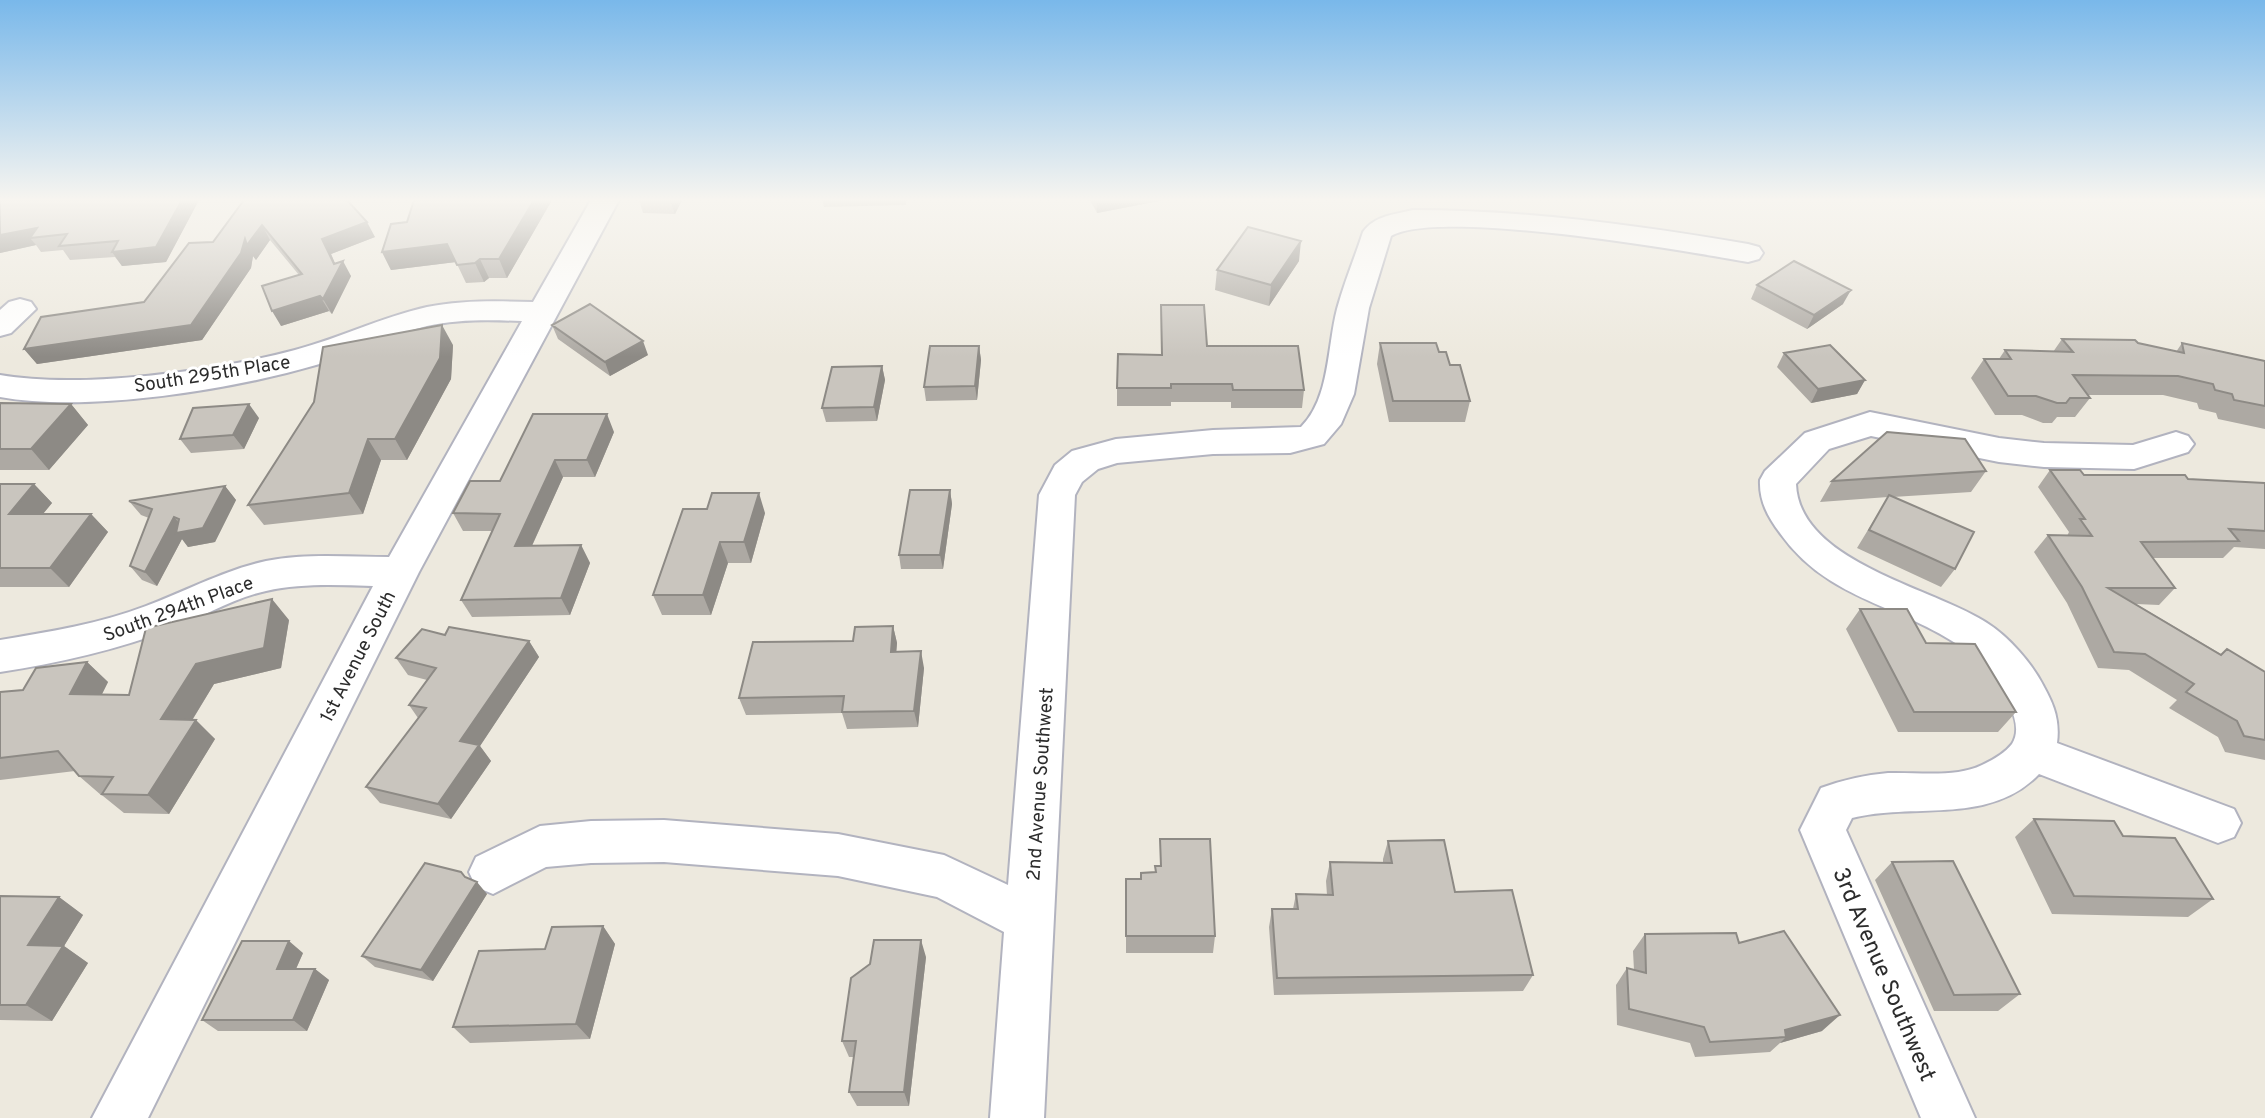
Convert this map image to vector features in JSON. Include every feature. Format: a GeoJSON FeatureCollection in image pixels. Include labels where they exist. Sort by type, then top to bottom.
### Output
{"type":"FeatureCollection","features":[{"type":"Feature","properties":{"kind":"street","name":"1st Avenue South"},"geometry":{"type":"LineString","coordinates":[[119,1118],[400,572],[576,252]]}},
{"type":"Feature","properties":{"kind":"street","name":"2nd Avenue Southwest"},"geometry":{"type":"LineString","coordinates":[[1017,1118],[1057,495],[1068,474],[1085,460],[1116,451],[1157,446],[1290,441],[1312,436],[1324,424],[1337,394],[1353,308],[1371,252]]}},
{"type":"Feature","properties":{"kind":"street","name":"2nd Avenue Southwest"},"geometry":{"type":"LineString","coordinates":[[1743,252],[1748,253]]}},
{"type":"Feature","properties":{"kind":"street","name":"South 295th Place"},"geometry":{"type":"LineString","coordinates":[[0,386],[57,391],[176,382],[288,362],[330,351],[416,319],[441,314],[484,311],[543,312]]}},
{"type":"Feature","properties":{"kind":"street"},"geometry":{"type":"LineString","coordinates":[[2176,444],[2134,457],[2044,455],[1999,450],[1870,424],[1816,441],[1778,480],[1777,497],[1803,540],[1825,561],[1848,577],[1953,623],[1981,639],[2012,673],[2036,712],[2038,733],[2031,752],[2218,822]]}},
{"type":"Feature","properties":{"kind":"street","name":"South 294th Place"},"geometry":{"type":"LineString","coordinates":[[0,656],[95,638],[162,617],[231,587],[266,576],[305,572],[400,572]]}},
{"type":"Feature","properties":{"kind":"street","name":"3rd Avenue Southwest"},"geometry":{"type":"LineString","coordinates":[[1948,1118],[1823,831],[1837,802],[1872,794],[1953,790],[1993,782],[2017,768],[2031,752]]}},
{"type":"Feature","properties":{"kind":"street"},"geometry":{"type":"LineString","coordinates":[[493,872],[540,847],[591,842],[664,841],[838,855],[944,877],[1030,920]]}},
{"type":"Feature","properties":{"kind":"building"},"geometry":{"type":"Polygon","coordinates":[[[182,252],[241,252],[191,325],[24,349],[41,317],[144,302],[182,252]]]}},
{"type":"Feature","properties":{"kind":"building"},"geometry":{"type":"Polygon","coordinates":[[[284,252],[328,252],[334,264],[343,261],[323,299],[320,296],[272,311],[262,286],[302,274],[284,252]]]}},
{"type":"Feature","properties":{"kind":"building"},"geometry":{"type":"Polygon","coordinates":[[[451,252],[503,252],[499,259],[480,259],[475,263],[457,265],[451,252]]]}},
{"type":"Feature","properties":{"kind":"building"},"geometry":{"type":"Polygon","coordinates":[[[1230,252],[1293,252],[1271,285],[1217,270],[1230,252]]]}},
{"type":"Feature","properties":{"kind":"building"},"geometry":{"type":"Polygon","coordinates":[[[1794,261],[1851,290],[1814,315],[1757,285],[1794,261]]]}},
{"type":"Feature","properties":{"kind":"building"},"geometry":{"type":"Polygon","coordinates":[[[590,304],[643,341],[605,362],[552,325],[590,304]]]}},
{"type":"Feature","properties":{"kind":"building"},"geometry":{"type":"Polygon","coordinates":[[[1161,305],[1204,305],[1207,346],[1298,346],[1304,390],[1233,390],[1232,384],[1171,384],[1171,388],[1117,388],[1118,354],[1162,355],[1161,305]]]}},
{"type":"Feature","properties":{"kind":"building"},"geometry":{"type":"Polygon","coordinates":[[[442,325],[440,358],[395,439],[368,439],[349,493],[248,505],[314,402],[323,347],[442,325]]]}},
{"type":"Feature","properties":{"kind":"building"},"geometry":{"type":"Polygon","coordinates":[[[2062,339],[2135,340],[2138,343],[2184,353],[2182,343],[2265,361],[2265,406],[2234,400],[2232,394],[2215,390],[2213,384],[2178,376],[2073,375],[2090,398],[2070,398],[2066,403],[2036,396],[2008,396],[1984,359],[2011,359],[2005,350],[2073,352],[2062,339]]]}},
{"type":"Feature","properties":{"kind":"building"},"geometry":{"type":"Polygon","coordinates":[[[1380,343],[1436,343],[1439,352],[1446,352],[1450,365],[1460,365],[1470,401],[1393,401],[1380,343]]]}},
{"type":"Feature","properties":{"kind":"building"},"geometry":{"type":"Polygon","coordinates":[[[1830,345],[1865,380],[1818,389],[1784,353],[1830,345]]]}},
{"type":"Feature","properties":{"kind":"building"},"geometry":{"type":"Polygon","coordinates":[[[930,346],[979,346],[975,386],[924,387],[930,346]]]}},
{"type":"Feature","properties":{"kind":"building"},"geometry":{"type":"Polygon","coordinates":[[[882,366],[874,407],[822,408],[832,367],[882,366]]]}},
{"type":"Feature","properties":{"kind":"building"},"geometry":{"type":"Polygon","coordinates":[[[0,403],[71,404],[31,449],[0,449],[0,403]]]}},
{"type":"Feature","properties":{"kind":"building"},"geometry":{"type":"Polygon","coordinates":[[[249,404],[233,435],[180,439],[193,408],[249,404]]]}},
{"type":"Feature","properties":{"kind":"building"},"geometry":{"type":"Polygon","coordinates":[[[533,414],[607,414],[587,460],[555,460],[515,546],[581,545],[561,598],[461,600],[500,514],[453,513],[470,481],[500,481],[533,414]]]}},
{"type":"Feature","properties":{"kind":"building"},"geometry":{"type":"Polygon","coordinates":[[[1887,432],[1965,439],[1986,471],[1832,481],[1887,432]]]}},
{"type":"Feature","properties":{"kind":"building"},"geometry":{"type":"Polygon","coordinates":[[[2050,470],[2080,470],[2084,475],[2185,475],[2188,479],[2265,483],[2265,531],[2229,529],[2239,541],[2141,542],[2175,588],[2108,588],[2221,655],[2227,649],[2265,672],[2265,740],[2244,736],[2237,721],[2186,692],[2194,684],[2145,654],[2114,652],[2082,587],[2048,535],[2092,536],[2080,519],[2085,519],[2050,470]]]}},
{"type":"Feature","properties":{"kind":"building"},"geometry":{"type":"Polygon","coordinates":[[[0,484],[34,484],[9,514],[91,514],[50,568],[0,568],[0,484]]]}},
{"type":"Feature","properties":{"kind":"building"},"geometry":{"type":"Polygon","coordinates":[[[225,486],[203,528],[176,533],[179,519],[174,517],[145,572],[130,566],[152,509],[129,501],[225,486]]]}},
{"type":"Feature","properties":{"kind":"building"},"geometry":{"type":"Polygon","coordinates":[[[910,490],[950,490],[940,555],[899,555],[910,490]]]}},
{"type":"Feature","properties":{"kind":"building"},"geometry":{"type":"Polygon","coordinates":[[[712,493],[759,493],[744,542],[720,542],[703,595],[653,595],[683,509],[707,509],[712,493]]]}},
{"type":"Feature","properties":{"kind":"building"},"geometry":{"type":"Polygon","coordinates":[[[1889,495],[1974,532],[1955,569],[1869,530],[1889,495]]]}},
{"type":"Feature","properties":{"kind":"building"},"geometry":{"type":"Polygon","coordinates":[[[272,599],[264,648],[196,664],[161,719],[196,720],[148,795],[102,794],[113,777],[79,776],[58,751],[0,758],[0,692],[23,690],[36,668],[87,662],[70,694],[129,695],[146,628],[272,599]]]}},
{"type":"Feature","properties":{"kind":"building"},"geometry":{"type":"Polygon","coordinates":[[[1860,609],[1907,609],[1926,643],[1975,644],[2016,712],[1914,712],[1860,609]]]}},
{"type":"Feature","properties":{"kind":"building"},"geometry":{"type":"Polygon","coordinates":[[[893,626],[891,652],[921,651],[914,711],[842,712],[844,696],[739,698],[753,642],[853,641],[855,627],[893,626]]]}},
{"type":"Feature","properties":{"kind":"building"},"geometry":{"type":"Polygon","coordinates":[[[449,627],[529,641],[460,741],[479,745],[438,804],[366,787],[426,708],[409,705],[436,668],[396,658],[422,629],[445,635],[449,627]]]}},
{"type":"Feature","properties":{"kind":"building"},"geometry":{"type":"Polygon","coordinates":[[[2034,819],[2114,821],[2123,836],[2175,838],[2213,899],[2074,896],[2034,819]]]}},
{"type":"Feature","properties":{"kind":"building"},"geometry":{"type":"Polygon","coordinates":[[[1160,839],[1210,839],[1215,936],[1126,936],[1126,879],[1141,879],[1141,873],[1156,872],[1155,866],[1161,866],[1160,839]]]}},
{"type":"Feature","properties":{"kind":"building"},"geometry":{"type":"Polygon","coordinates":[[[1444,840],[1455,892],[1512,890],[1533,975],[1277,978],[1272,909],[1298,909],[1296,894],[1333,895],[1330,862],[1392,863],[1388,841],[1444,840]]]}},
{"type":"Feature","properties":{"kind":"building"},"geometry":{"type":"Polygon","coordinates":[[[1953,861],[2020,994],[1954,995],[1892,862],[1953,861]]]}},
{"type":"Feature","properties":{"kind":"building"},"geometry":{"type":"Polygon","coordinates":[[[425,863],[461,872],[465,877],[477,882],[421,970],[362,956],[425,863]]]}},
{"type":"Feature","properties":{"kind":"building"},"geometry":{"type":"Polygon","coordinates":[[[0,896],[59,897],[28,945],[63,946],[26,1005],[0,1005],[0,896]]]}},
{"type":"Feature","properties":{"kind":"building"},"geometry":{"type":"Polygon","coordinates":[[[603,926],[576,1024],[453,1027],[479,951],[545,949],[552,927],[603,926]]]}},
{"type":"Feature","properties":{"kind":"building"},"geometry":{"type":"Polygon","coordinates":[[[1784,931],[1840,1015],[1785,1030],[1786,1037],[1710,1042],[1704,1027],[1629,1009],[1627,968],[1646,973],[1645,934],[1736,933],[1739,943],[1784,931]]]}},
{"type":"Feature","properties":{"kind":"building"},"geometry":{"type":"Polygon","coordinates":[[[874,940],[921,940],[904,1092],[849,1092],[856,1041],[842,1041],[851,978],[870,964],[874,940]]]}},
{"type":"Feature","properties":{"kind":"building"},"geometry":{"type":"Polygon","coordinates":[[[242,941],[289,941],[277,969],[315,969],[293,1020],[202,1020],[242,941]]]}}]}
